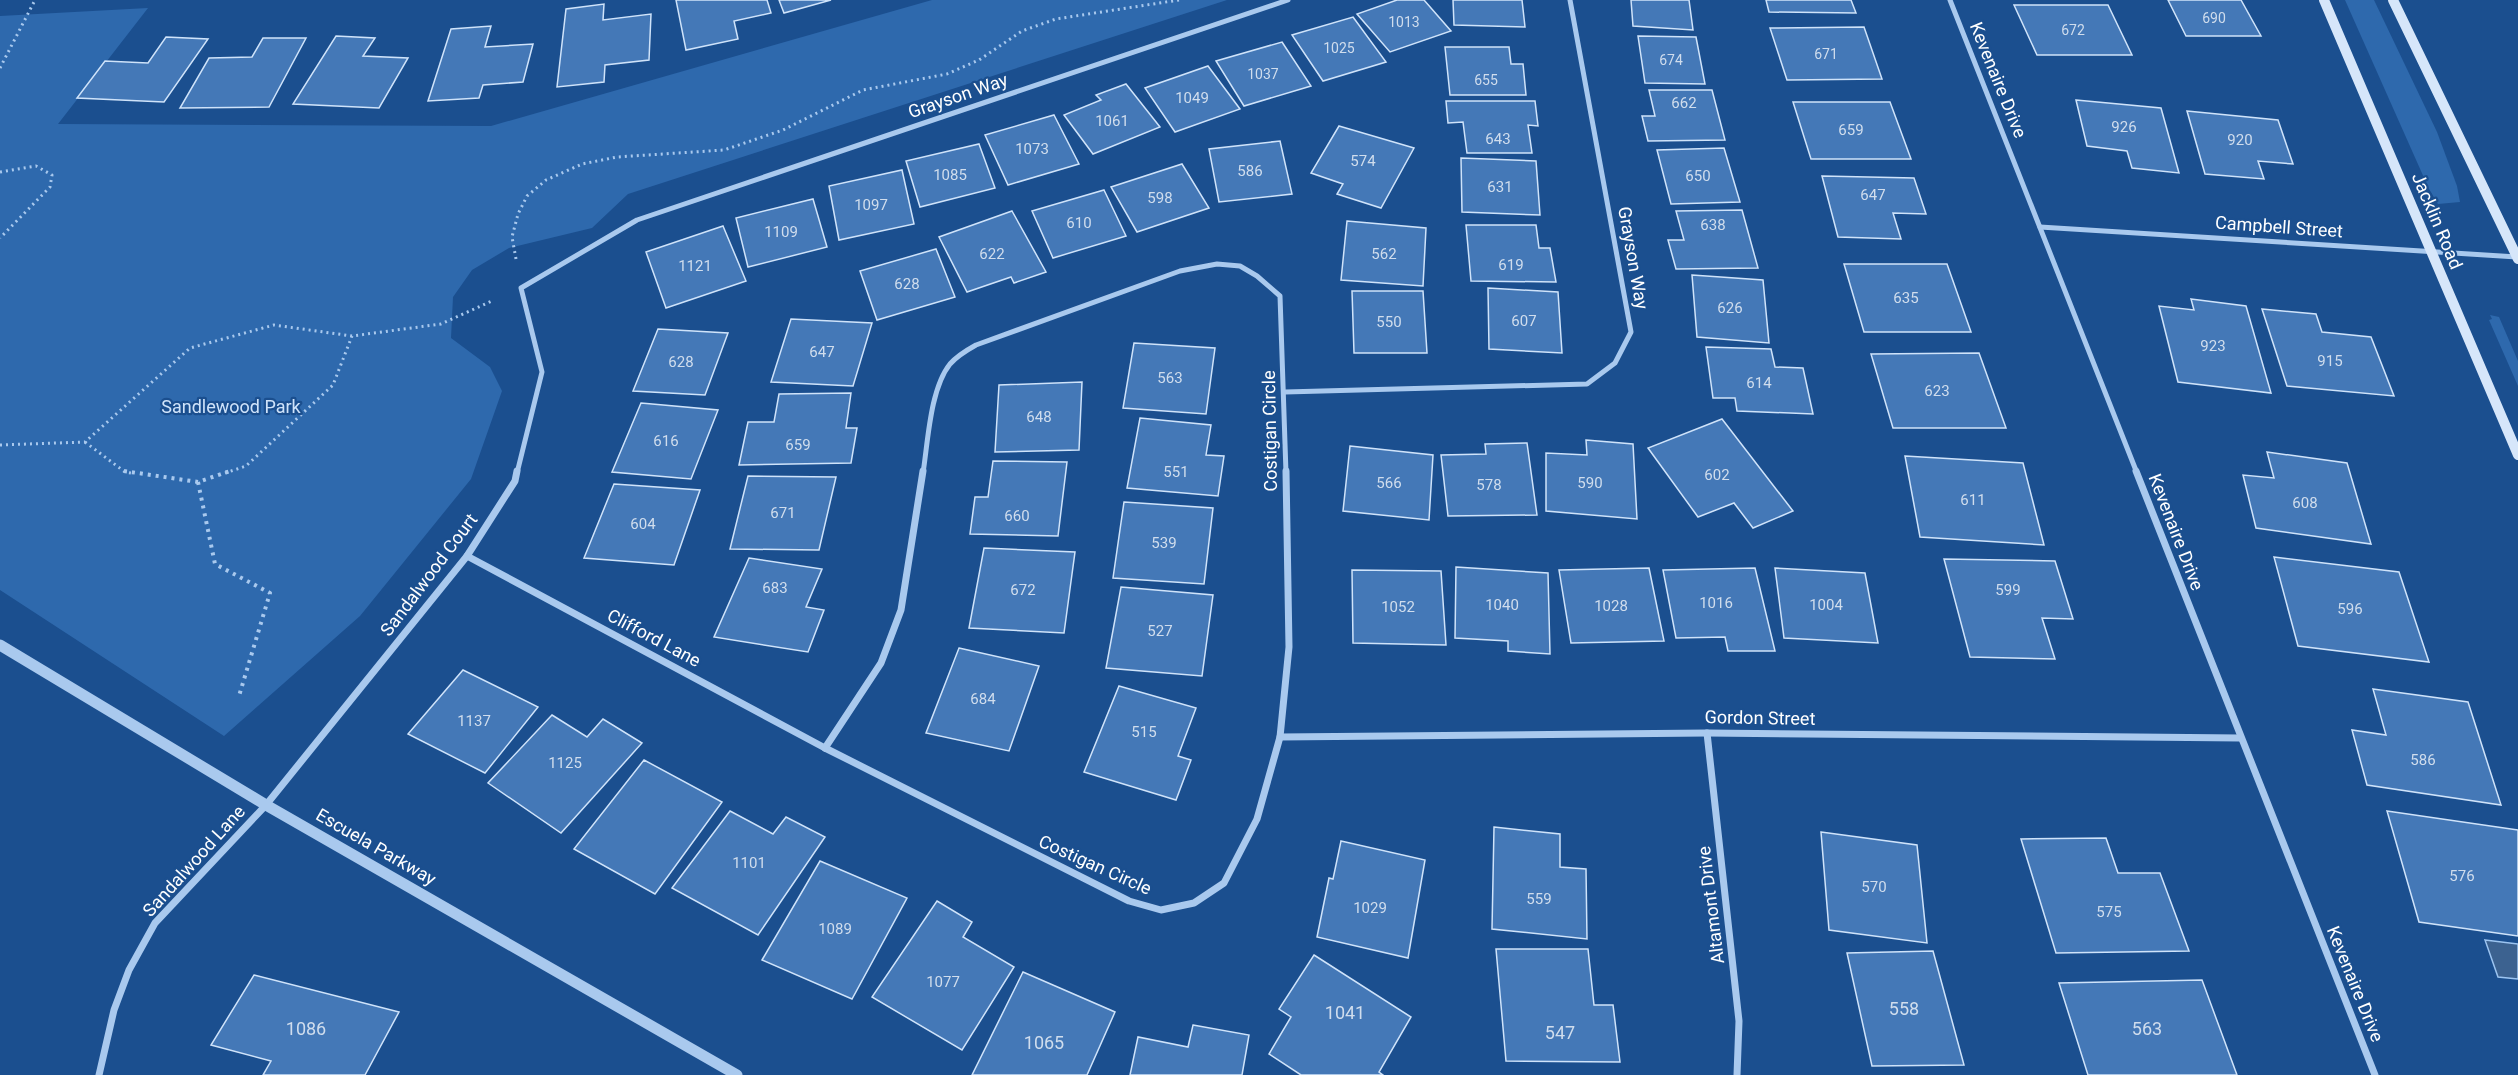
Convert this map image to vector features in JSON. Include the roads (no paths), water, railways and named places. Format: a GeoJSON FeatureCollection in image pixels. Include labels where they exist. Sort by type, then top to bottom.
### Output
{"type":"FeatureCollection","features":[{"type":"Feature","properties":{"kind":"main road","name":"Jacklin Road"},"geometry":{"type":"LineString","coordinates":[[2324,0],[2518,455]]}},
{"type":"Feature","properties":{"kind":"main road"},"geometry":{"type":"LineString","coordinates":[[2393,0],[2517,258]]}},
{"type":"Feature","properties":{"kind":"street","name":"Grayson Way"},"geometry":{"type":"LineString","coordinates":[[521,288],[637,220],[1288,0]]}},
{"type":"Feature","properties":{"kind":"street","name":"Grayson Way"},"geometry":{"type":"LineString","coordinates":[[1285,392],[1587,384],[1608,373],[1622,353],[1631,332],[1570,0]]}},
{"type":"Feature","properties":{"kind":"street","name":"Kevenaire Drive"},"geometry":{"type":"LineString","coordinates":[[1950,0],[2375,1075]]}},
{"type":"Feature","properties":{"kind":"street","name":"Campbell Street"},"geometry":{"type":"LineString","coordinates":[[2040,227],[2517,258]]}},
{"type":"Feature","properties":{"kind":"street","name":"Costigan Circle"},"geometry":{"type":"LineString","coordinates":[[1217,264],[1240,266],[1257,276],[1280,296],[1285,392],[1289,647],[1280,737],[1257,819],[1224,883],[1194,903],[1161,910],[1129,901],[825,748],[881,663],[901,610],[935,398],[942,375],[952,358],[976,345],[1180,271],[1217,264]]}},
{"type":"Feature","properties":{"kind":"street","name":"Sandalwood Court"},"geometry":{"type":"LineString","coordinates":[[266,805],[467,556],[515,481],[542,372],[521,288]]}},
{"type":"Feature","properties":{"kind":"street","name":"Clifford Lane"},"geometry":{"type":"LineString","coordinates":[[467,556],[825,748]]}},
{"type":"Feature","properties":{"kind":"street","name":"Escuela Parkway"},"geometry":{"type":"LineString","coordinates":[[0,645],[266,805],[737,1075]]}},
{"type":"Feature","properties":{"kind":"street","name":"Gordon Street"},"geometry":{"type":"LineString","coordinates":[[1280,737],[1707,733],[2240,738]]}},
{"type":"Feature","properties":{"kind":"street","name":"Altamont Drive"},"geometry":{"type":"LineString","coordinates":[[1707,733],[1739,1021],[1737,1075]]}},
{"type":"Feature","properties":{"kind":"street","name":"Sandalwood Lane"},"geometry":{"type":"LineString","coordinates":[[99,1075],[114,1010],[129,970],[155,923],[266,805]]}},
{"type":"Feature","properties":{"kind":"park label","name":"Sandlewood Park"},"geometry":{"type":"Point","coordinates":[231,407]}}]}
